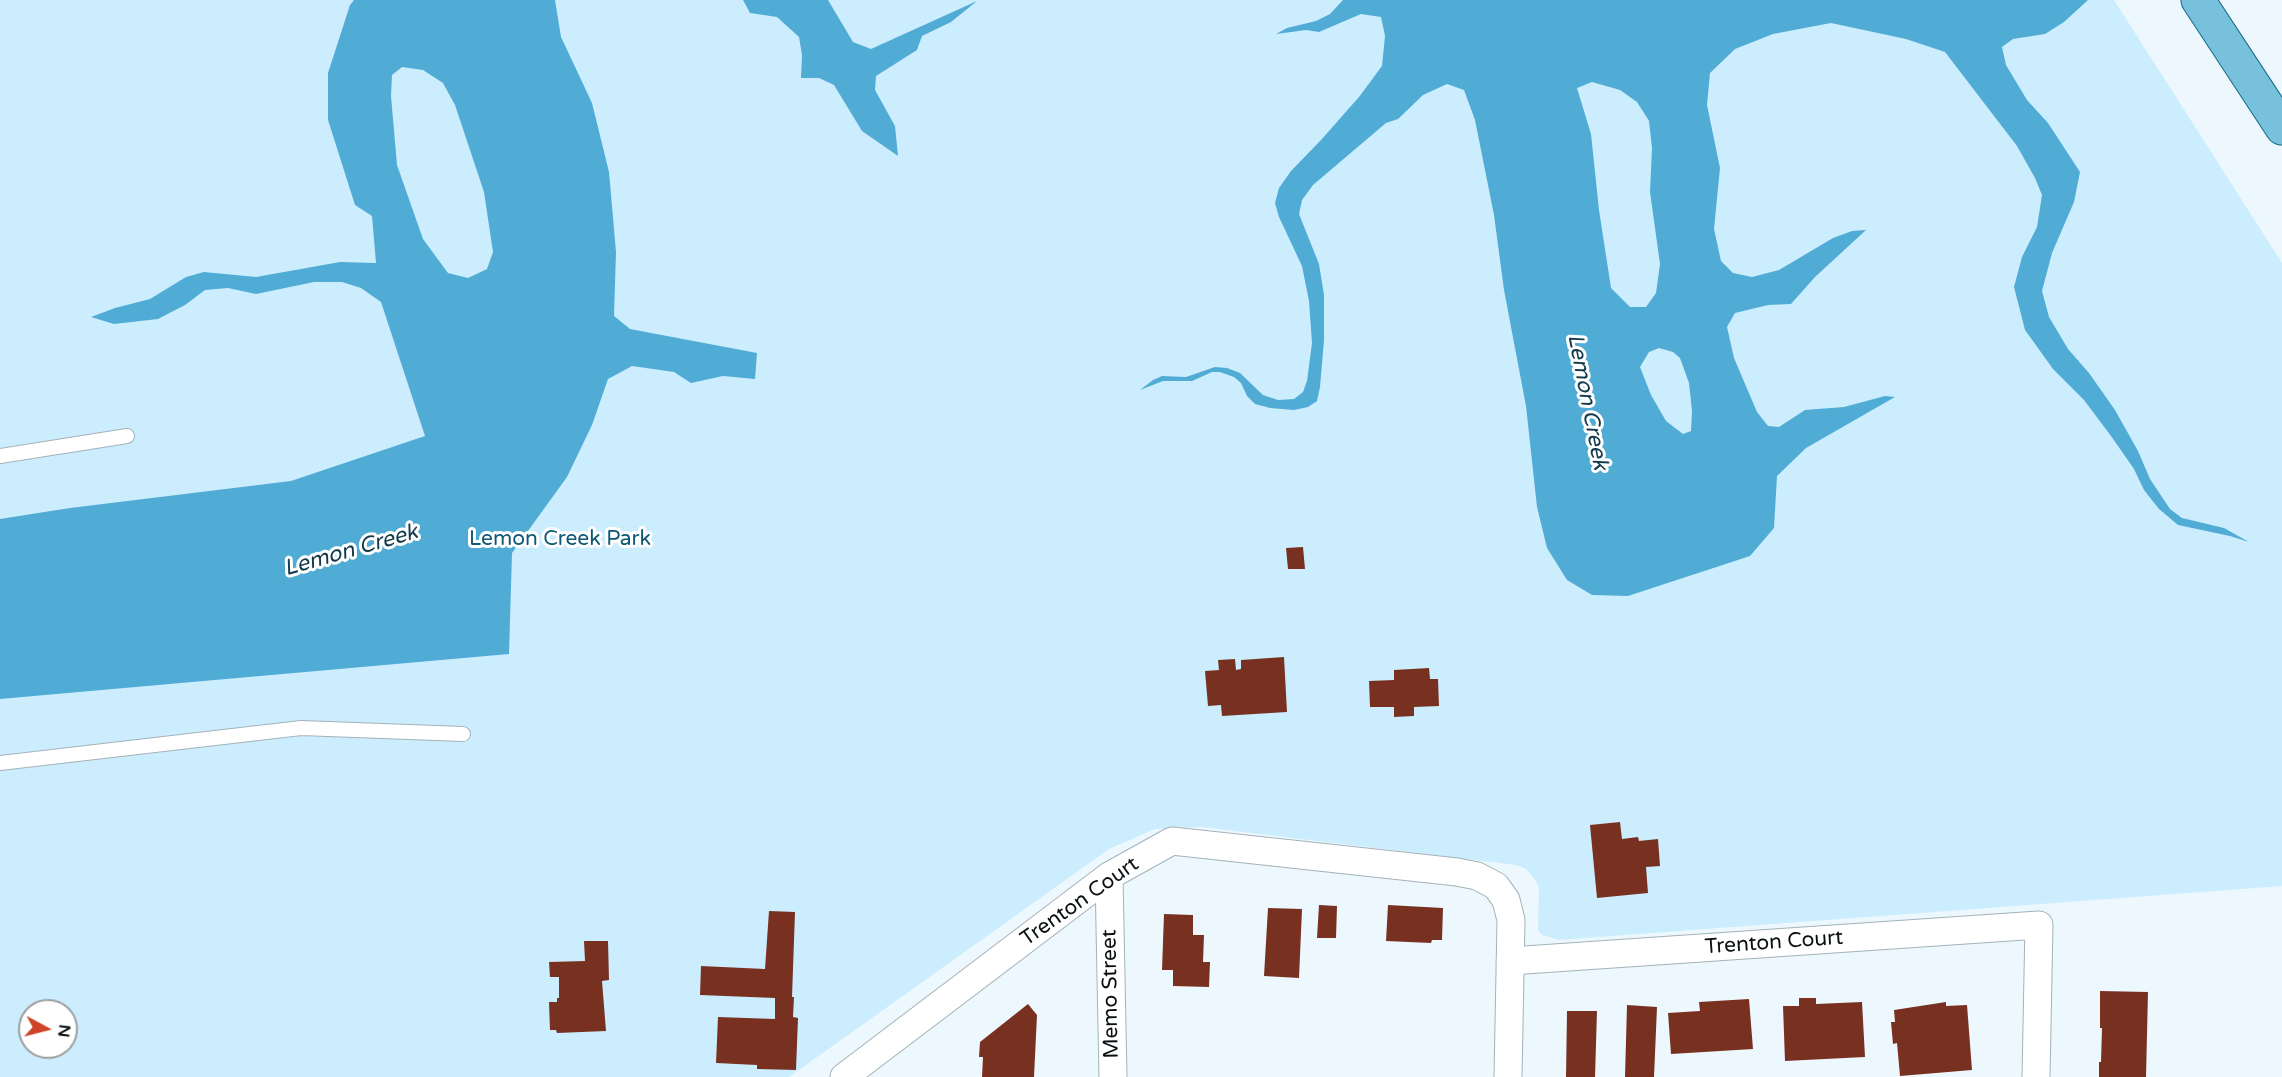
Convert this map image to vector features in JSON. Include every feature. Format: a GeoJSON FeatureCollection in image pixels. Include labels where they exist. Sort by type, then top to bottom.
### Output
{"type":"FeatureCollection","features":[{"type":"Feature","properties":{"kind":"main road"},"geometry":{"type":"LineString","coordinates":[[2198,0],[2282,128]]}},
{"type":"Feature","properties":{"kind":"street","name":"Trenton Court"},"geometry":{"type":"LineString","coordinates":[[844,1077],[1110,876],[1172,841],[1477,876],[1496,886],[1506,900],[1511,920],[1510,961],[2038,925],[2036,1077]]}},
{"type":"Feature","properties":{"kind":"street","name":"Memo Street"},"geometry":{"type":"LineString","coordinates":[[1110,876],[1113,1077]]}},
{"type":"Feature","properties":{"kind":"street"},"geometry":{"type":"LineString","coordinates":[[1508,1077],[1510,961]]}},
{"type":"Feature","properties":{"kind":"lane"},"geometry":{"type":"LineString","coordinates":[[0,456],[127,436]]}},
{"type":"Feature","properties":{"kind":"lane"},"geometry":{"type":"LineString","coordinates":[[0,763],[302,728],[463,734]]}},
{"type":"Feature","properties":{"kind":"green space","name":"Lemon Creek Park"},"geometry":{"type":"Polygon","coordinates":[[[0,0],[2114,0],[2282,263],[2282,886],[1559,940],[1542,935],[1538,930],[1539,888],[1526,869],[1516,865],[1202,827],[1155,829],[1109,849],[789,1077],[0,1077],[0,0]]]}},
{"type":"Feature","properties":{"kind":"water","name":"Lemon Creek"},"geometry":{"type":"Polygon","coordinates":[[[354,0],[555,0],[561,37],[592,103],[609,172],[616,252],[614,316],[630,329],[757,353],[755,379],[723,376],[691,383],[674,372],[632,366],[608,379],[592,425],[567,477],[512,553],[509,654],[0,699],[0,519],[70,508],[291,481],[425,436],[381,302],[361,288],[342,282],[314,282],[256,294],[228,288],[205,290],[185,305],[158,319],[114,324],[91,317],[150,299],[186,277],[204,272],[256,277],[340,262],[376,263],[372,216],[355,205],[328,120],[328,73],[350,5],[354,0]],[[402,67],[392,75],[391,96],[397,165],[423,239],[448,273],[468,278],[487,269],[493,252],[484,192],[455,105],[443,83],[423,70],[402,67]]]}},
{"type":"Feature","properties":{"kind":"water"},"geometry":{"type":"Polygon","coordinates":[[[743,0],[828,0],[853,42],[871,49],[977,1],[951,22],[922,36],[917,50],[876,76],[875,90],[895,126],[898,156],[862,131],[834,85],[819,78],[801,78],[802,55],[799,37],[777,17],[750,13],[743,0]]]}},
{"type":"Feature","properties":{"kind":"water","name":"Lemon Creek"},"geometry":{"type":"Polygon","coordinates":[[[1343,0],[2088,0],[2064,22],[2045,34],[2013,39],[2002,47],[2006,65],[2027,100],[2048,123],[2080,172],[2074,202],[2052,253],[2042,291],[2049,317],[2068,349],[2089,373],[2115,410],[2138,451],[2150,479],[2170,509],[2182,518],[2224,528],[2249,542],[2178,525],[2159,509],[2144,490],[2134,469],[2111,436],[2084,400],[2053,369],[2025,330],[2014,287],[2022,257],[2037,227],[2042,195],[2017,146],[1945,52],[1906,39],[1831,23],[1773,34],[1735,49],[1710,73],[1707,105],[1720,168],[1714,229],[1721,261],[1733,273],[1752,277],[1779,270],[1833,238],[1852,231],[1866,230],[1815,277],[1791,304],[1768,305],[1735,313],[1727,327],[1734,358],[1757,412],[1768,426],[1779,427],[1805,410],[1844,407],[1885,396],[1895,397],[1806,448],[1777,476],[1774,528],[1750,556],[1628,596],[1592,595],[1567,580],[1547,548],[1537,507],[1526,406],[1504,290],[1494,215],[1475,120],[1464,90],[1447,84],[1423,95],[1398,119],[1386,123],[1313,185],[1302,200],[1299,214],[1319,264],[1324,295],[1324,340],[1317,401],[1308,407],[1294,410],[1255,404],[1247,396],[1241,383],[1234,377],[1220,372],[1212,372],[1192,381],[1163,381],[1140,390],[1162,376],[1186,377],[1215,367],[1227,368],[1240,373],[1263,395],[1278,400],[1294,399],[1303,392],[1307,381],[1312,343],[1309,301],[1302,266],[1279,217],[1275,203],[1279,188],[1291,171],[1359,97],[1382,66],[1385,36],[1381,17],[1361,14],[1319,32],[1306,30],[1276,34],[1287,28],[1316,21],[1330,14],[1343,0]],[[1592,82],[1577,88],[1591,134],[1599,210],[1611,288],[1630,307],[1646,307],[1656,293],[1660,264],[1650,192],[1652,148],[1649,121],[1637,102],[1620,90],[1592,82]],[[1659,348],[1649,352],[1640,367],[1651,395],[1666,421],[1683,434],[1691,431],[1692,411],[1689,383],[1680,358],[1673,352],[1659,348]]]}},
{"type":"Feature","properties":{"kind":"building"},"geometry":{"type":"Polygon","coordinates":[[[1303,547],[1305,569],[1288,569],[1286,548],[1303,547]]]}},
{"type":"Feature","properties":{"kind":"building"},"geometry":{"type":"Polygon","coordinates":[[[1284,657],[1287,712],[1222,716],[1221,705],[1208,706],[1205,671],[1219,670],[1218,660],[1235,659],[1236,670],[1241,669],[1241,660],[1284,657]]]}},
{"type":"Feature","properties":{"kind":"building"},"geometry":{"type":"Polygon","coordinates":[[[1429,668],[1430,679],[1438,679],[1439,706],[1414,707],[1414,716],[1394,717],[1394,707],[1370,707],[1369,681],[1394,680],[1394,670],[1429,668]]]}},
{"type":"Feature","properties":{"kind":"building"},"geometry":{"type":"Polygon","coordinates":[[[1620,822],[1622,839],[1638,837],[1639,841],[1658,839],[1660,866],[1646,867],[1648,893],[1597,898],[1590,825],[1620,822]]]}},
{"type":"Feature","properties":{"kind":"building"},"geometry":{"type":"Polygon","coordinates":[[[1319,905],[1337,906],[1336,938],[1317,938],[1319,905]]]}},
{"type":"Feature","properties":{"kind":"building"},"geometry":{"type":"Polygon","coordinates":[[[1388,905],[1443,908],[1442,940],[1432,940],[1431,943],[1386,941],[1388,905]]]}},
{"type":"Feature","properties":{"kind":"building"},"geometry":{"type":"Polygon","coordinates":[[[1268,908],[1302,909],[1299,978],[1264,976],[1268,908]]]}},
{"type":"Feature","properties":{"kind":"building"},"geometry":{"type":"Polygon","coordinates":[[[769,911],[795,912],[792,997],[794,997],[793,1017],[798,1018],[796,1070],[757,1069],[757,1065],[716,1063],[718,1017],[775,1019],[775,998],[700,995],[701,966],[765,969],[769,911]]]}},
{"type":"Feature","properties":{"kind":"building"},"geometry":{"type":"Polygon","coordinates":[[[1164,914],[1193,915],[1193,935],[1204,935],[1203,962],[1210,962],[1209,987],[1173,986],[1173,970],[1162,970],[1164,914]]]}},
{"type":"Feature","properties":{"kind":"building"},"geometry":{"type":"Polygon","coordinates":[[[584,941],[608,941],[609,980],[602,981],[606,1031],[557,1033],[556,1030],[550,1030],[549,1002],[557,1002],[559,998],[559,977],[550,977],[549,962],[585,961],[584,941]]]}},
{"type":"Feature","properties":{"kind":"building"},"geometry":{"type":"Polygon","coordinates":[[[2100,991],[2148,992],[2146,1077],[2099,1077],[2102,1028],[2100,1028],[2100,991]]]}},
{"type":"Feature","properties":{"kind":"building"},"geometry":{"type":"Polygon","coordinates":[[[1799,998],[1816,998],[1816,1004],[1862,1002],[1865,1057],[1785,1061],[1783,1006],[1799,1006],[1799,998]]]}},
{"type":"Feature","properties":{"kind":"building"},"geometry":{"type":"Polygon","coordinates":[[[1749,999],[1753,1049],[1671,1054],[1668,1013],[1700,1011],[1699,1002],[1749,999]]]}},
{"type":"Feature","properties":{"kind":"building"},"geometry":{"type":"Polygon","coordinates":[[[1946,1002],[1946,1006],[1967,1005],[1972,1070],[1900,1076],[1897,1043],[1893,1044],[1891,1022],[1895,1022],[1894,1010],[1946,1002]]]}},
{"type":"Feature","properties":{"kind":"building"},"geometry":{"type":"Polygon","coordinates":[[[1028,1004],[1037,1015],[1034,1077],[982,1077],[983,1057],[979,1057],[980,1042],[1028,1004]]]}},
{"type":"Feature","properties":{"kind":"building"},"geometry":{"type":"Polygon","coordinates":[[[1627,1005],[1657,1007],[1654,1077],[1625,1077],[1627,1005]]]}},
{"type":"Feature","properties":{"kind":"building"},"geometry":{"type":"Polygon","coordinates":[[[1567,1011],[1597,1011],[1595,1077],[1566,1077],[1567,1011]]]}}]}
